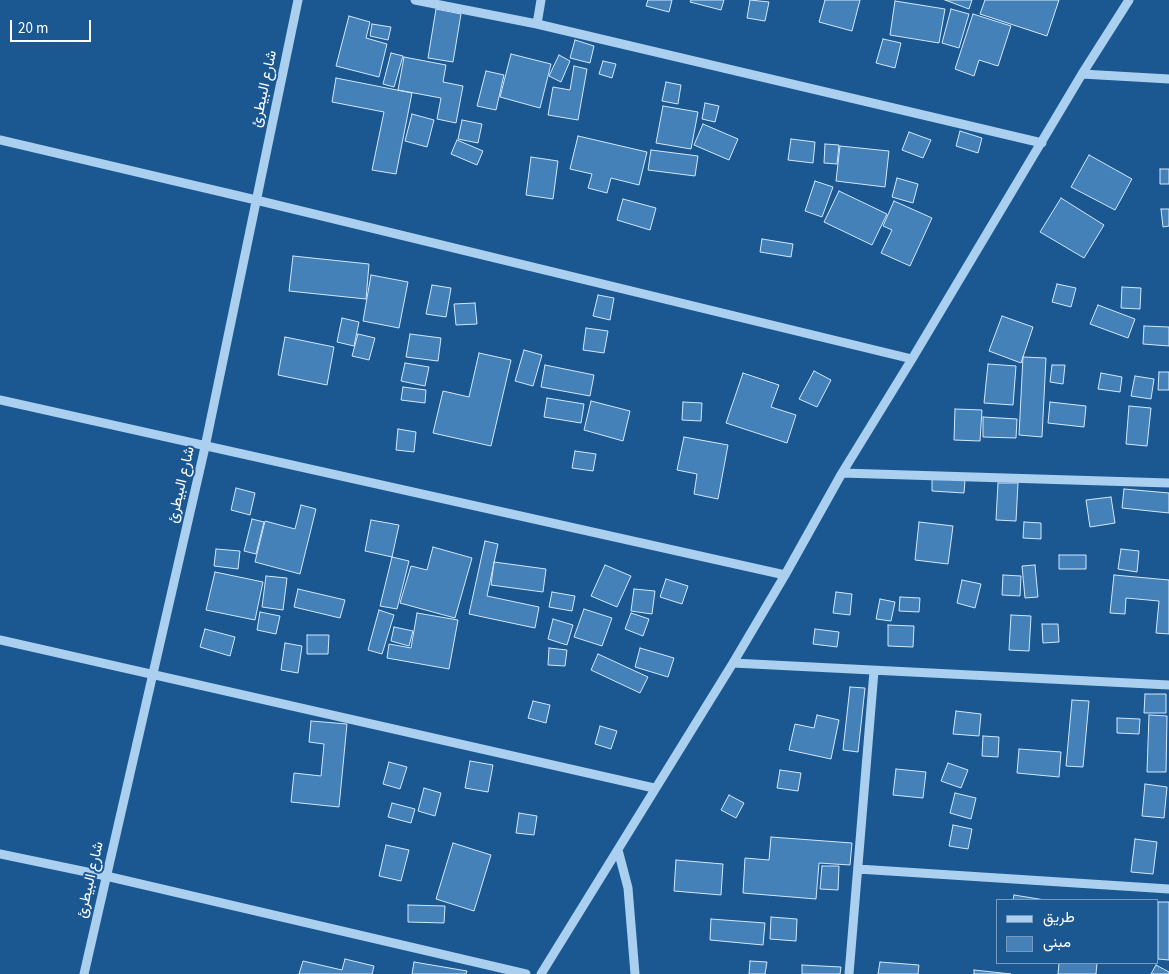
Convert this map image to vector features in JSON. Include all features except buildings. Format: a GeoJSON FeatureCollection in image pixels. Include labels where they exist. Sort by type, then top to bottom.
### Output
{"type":"FeatureCollection","features":[{"type":"Feature","properties":{"kind":"street","name":"شارع البيطرئ"},"geometry":{"type":"LineString","coordinates":[[84,974],[205,447],[298,0]]}},
{"type":"Feature","properties":{"kind":"street"},"geometry":{"type":"LineString","coordinates":[[416,0],[537,24],[1042,143]]}},
{"type":"Feature","properties":{"kind":"street"},"geometry":{"type":"LineString","coordinates":[[537,24],[542,0]]}},
{"type":"Feature","properties":{"kind":"street"},"geometry":{"type":"LineString","coordinates":[[541,974],[654,788],[733,663],[785,576],[842,473],[1082,74],[1129,0]]}},
{"type":"Feature","properties":{"kind":"street"},"geometry":{"type":"LineString","coordinates":[[1082,74],[1169,78]]}},
{"type":"Feature","properties":{"kind":"street"},"geometry":{"type":"LineString","coordinates":[[0,140],[912,359]]}},
{"type":"Feature","properties":{"kind":"street"},"geometry":{"type":"LineString","coordinates":[[0,400],[785,576]]}},
{"type":"Feature","properties":{"kind":"street"},"geometry":{"type":"LineString","coordinates":[[842,473],[1169,483]]}},
{"type":"Feature","properties":{"kind":"street"},"geometry":{"type":"LineString","coordinates":[[0,640],[654,788]]}},
{"type":"Feature","properties":{"kind":"street"},"geometry":{"type":"LineString","coordinates":[[733,663],[1169,685]]}},
{"type":"Feature","properties":{"kind":"street"},"geometry":{"type":"LineString","coordinates":[[850,974],[874,671]]}},
{"type":"Feature","properties":{"kind":"street"},"geometry":{"type":"LineString","coordinates":[[618,850],[628,888],[636,974]]}},
{"type":"Feature","properties":{"kind":"street"},"geometry":{"type":"LineString","coordinates":[[0,854],[106,876],[526,974]]}},
{"type":"Feature","properties":{"kind":"street"},"geometry":{"type":"LineString","coordinates":[[858,869],[1169,889]]}}]}
